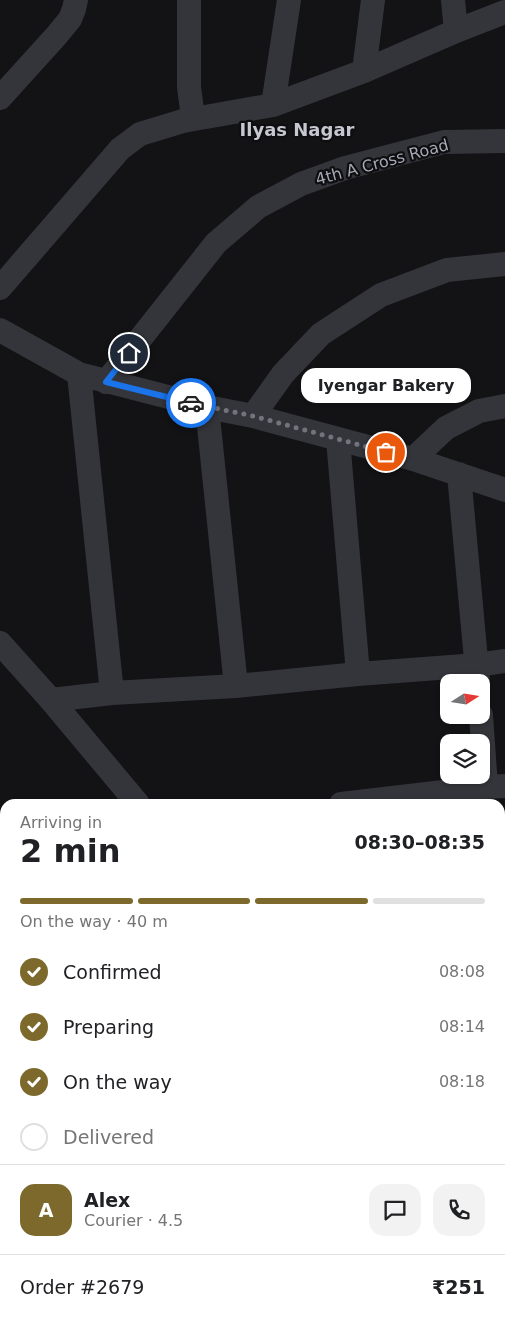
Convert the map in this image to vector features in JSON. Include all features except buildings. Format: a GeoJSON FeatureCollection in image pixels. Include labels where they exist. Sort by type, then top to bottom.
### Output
{"type":"FeatureCollection","features":[{"type":"Feature","properties":{"kind":"street"},"geometry":{"type":"LineString","coordinates":[[0,98],[66,24],[74,10],[76,0]]}},
{"type":"Feature","properties":{"kind":"street"},"geometry":{"type":"LineString","coordinates":[[189,0],[189,87],[193,118]]}},
{"type":"Feature","properties":{"kind":"street"},"geometry":{"type":"LineString","coordinates":[[273,105],[289,0]]}},
{"type":"Feature","properties":{"kind":"street"},"geometry":{"type":"LineString","coordinates":[[364,71],[373,0]]}},
{"type":"Feature","properties":{"kind":"street"},"geometry":{"type":"LineString","coordinates":[[453,0],[456,31]]}},
{"type":"Feature","properties":{"kind":"street"},"geometry":{"type":"LineString","coordinates":[[0,288],[120,149],[140,134],[193,118],[273,105],[364,71],[505,12]]}},
{"type":"Feature","properties":{"kind":"street","name":"4th A Cross Road"},"geometry":{"type":"LineString","coordinates":[[106,382],[216,243],[258,207],[301,184],[344,168],[444,142],[505,141]]}},
{"type":"Feature","properties":{"kind":"street"},"geometry":{"type":"LineString","coordinates":[[253,416],[283,374],[321,334],[381,296],[447,270],[505,264]]}},
{"type":"Feature","properties":{"kind":"street"},"geometry":{"type":"LineString","coordinates":[[0,330],[79,374],[207,407],[253,416],[413,459],[505,490]]}},
{"type":"Feature","properties":{"kind":"street"},"geometry":{"type":"LineString","coordinates":[[79,374],[112,693]]}},
{"type":"Feature","properties":{"kind":"street"},"geometry":{"type":"LineString","coordinates":[[413,459],[446,428],[479,411],[505,406]]}},
{"type":"Feature","properties":{"kind":"street"},"geometry":{"type":"LineString","coordinates":[[207,407],[236,686]]}},
{"type":"Feature","properties":{"kind":"street"},"geometry":{"type":"LineString","coordinates":[[338,439],[358,674]]}},
{"type":"Feature","properties":{"kind":"street"},"geometry":{"type":"LineString","coordinates":[[459,474],[477,674],[505,661]]}},
{"type":"Feature","properties":{"kind":"street"},"geometry":{"type":"LineString","coordinates":[[0,643],[51,700],[134,799]]}},
{"type":"Feature","properties":{"kind":"street"},"geometry":{"type":"LineString","coordinates":[[51,700],[112,693],[236,686],[358,674],[440,674]]}},
{"type":"Feature","properties":{"kind":"street"},"geometry":{"type":"LineString","coordinates":[[384,799],[496,786],[483,724]]}},
{"type":"Feature","properties":{"kind":"way so far"},"geometry":{"type":"LineString","coordinates":[[191,403],[253,416],[386,452]]}},
{"type":"Feature","properties":{"kind":"place","name":"Iyengar Bakery"},"geometry":{"type":"Point","coordinates":[386,452]}},
{"type":"Feature","properties":{"kind":"district","name":"Ilyas Nagar"},"geometry":{"type":"Point","coordinates":[297,129]}},
{"type":"Feature","properties":{"kind":"route"},"geometry":{"type":"LineString","coordinates":[[129,353],[106,382],[191,403]]}}]}
